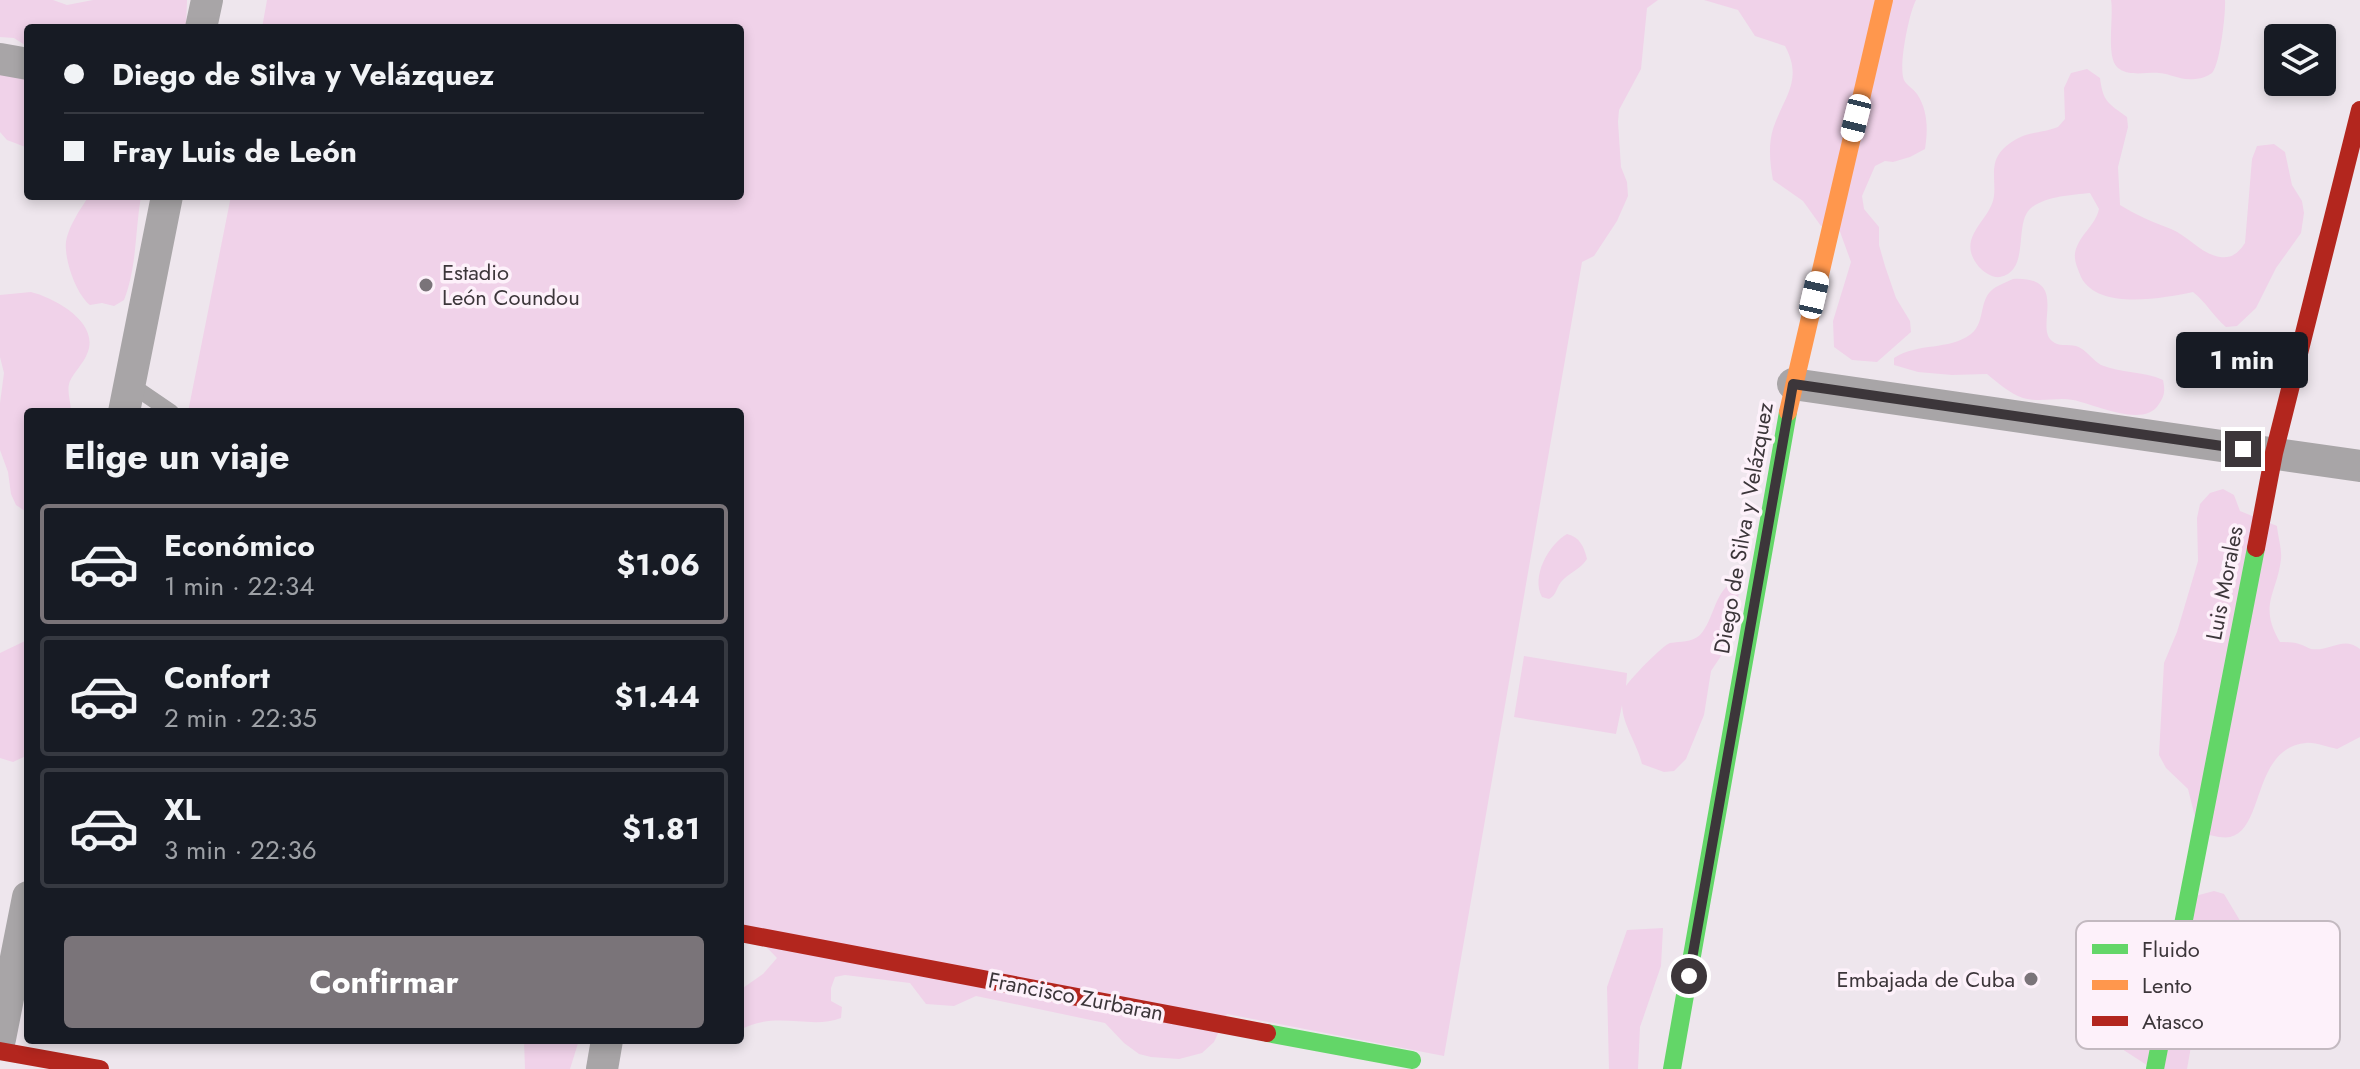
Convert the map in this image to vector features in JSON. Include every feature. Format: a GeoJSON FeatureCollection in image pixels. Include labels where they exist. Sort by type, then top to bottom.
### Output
{"type":"FeatureCollection","features":[{"type":"Feature","properties":{"kind":"street"},"geometry":{"type":"LineString","coordinates":[[202,24],[207,0]]}},
{"type":"Feature","properties":{"kind":"street","name":"Diego de Silva y Velázquez"},"geometry":{"type":"LineString","coordinates":[[1672,1069],[1793,384],[1884,0]]}},
{"type":"Feature","properties":{"kind":"street"},"geometry":{"type":"LineString","coordinates":[[0,59],[24,63]]}},
{"type":"Feature","properties":{"kind":"street","name":"Luis Morales"},"geometry":{"type":"LineString","coordinates":[[2184,921],[2274,453],[2360,110]]}},
{"type":"Feature","properties":{"kind":"street"},"geometry":{"type":"LineString","coordinates":[[127,398],[166,200]]}},
{"type":"Feature","properties":{"kind":"street"},"geometry":{"type":"LineString","coordinates":[[1793,384],[2360,466]]}},
{"type":"Feature","properties":{"kind":"street"},"geometry":{"type":"LineString","coordinates":[[0,1039],[24,917]]}},
{"type":"Feature","properties":{"kind":"street","name":"Francisco Zurbaran"},"geometry":{"type":"LineString","coordinates":[[744,934],[1412,1060]]}},
{"type":"Feature","properties":{"kind":"street"},"geometry":{"type":"LineString","coordinates":[[602,1069],[606,1044]]}},
{"type":"Feature","properties":{"kind":"street","name":"Luis Morales"},"geometry":{"type":"LineString","coordinates":[[2155,1069],[2159,1049]]}},
{"type":"Feature","properties":{"kind":"street"},"geometry":{"type":"LineString","coordinates":[[0,1051],[100,1069]]}},
{"type":"Feature","properties":{"kind":"lane"},"geometry":{"type":"LineString","coordinates":[[127,398],[158,408]]}},
{"type":"Feature","properties":{"kind":"shaded area"},"geometry":{"type":"Polygon","coordinates":[[[0,0],[53,0],[67,5],[93,0],[187,0],[186,24],[24,24],[24,44],[14,38],[0,37],[0,0]]]}},
{"type":"Feature","properties":{"kind":"shaded area"},"geometry":{"type":"Polygon","coordinates":[[[267,0],[1658,0],[1647,8],[1641,69],[1619,110],[1621,167],[1628,196],[1617,221],[1594,256],[1582,262],[1444,1056],[1227,1014],[1214,1042],[1202,1053],[1179,1059],[1151,1057],[1139,1054],[1124,1043],[1105,1023],[976,996],[954,1006],[926,1004],[910,983],[845,975],[835,977],[831,988],[831,1001],[842,1007],[841,1018],[817,1022],[766,1021],[744,1028],[744,987],[763,974],[777,958],[744,924],[744,408],[189,408],[230,200],[744,200],[744,24],[263,24],[267,0]]]}},
{"type":"Feature","properties":{"kind":"shaded area"},"geometry":{"type":"Polygon","coordinates":[[[1704,0],[1916,0],[1910,16],[1902,64],[1905,82],[1916,92],[1925,113],[1925,149],[1910,157],[1875,166],[1862,196],[1864,209],[1879,227],[1879,245],[1885,266],[1896,298],[1910,321],[1911,332],[1877,362],[1852,360],[1834,347],[1833,321],[1851,262],[1839,229],[1821,226],[1803,201],[1773,180],[1771,135],[1790,89],[1793,69],[1785,46],[1755,36],[1738,10],[1704,0]]]}},
{"type":"Feature","properties":{"kind":"shaded area"},"geometry":{"type":"Polygon","coordinates":[[[2111,0],[2225,0],[2220,50],[2212,73],[2190,79],[2121,70],[2112,54],[2111,0]]]}},
{"type":"Feature","properties":{"kind":"shaded area"},"geometry":{"type":"Polygon","coordinates":[[[0,68],[24,69],[24,146],[7,140],[0,132],[0,68]]]}},
{"type":"Feature","properties":{"kind":"shaded area"},"geometry":{"type":"Polygon","coordinates":[[[2087,69],[2100,78],[2108,101],[2127,117],[2128,127],[2118,167],[2120,205],[2177,232],[2213,255],[2232,256],[2245,243],[2252,159],[2257,146],[2274,144],[2285,152],[2292,185],[2302,201],[2301,233],[2276,268],[2256,308],[2237,326],[2226,327],[2193,292],[2132,300],[2102,295],[2090,288],[2081,277],[2075,256],[2077,246],[2099,209],[2090,193],[2067,195],[2031,208],[2023,224],[2019,256],[2009,273],[2000,277],[1991,276],[1979,267],[1972,256],[1972,238],[1994,196],[1995,166],[1999,154],[2017,139],[2058,127],[2065,119],[2064,88],[2071,73],[2087,69]]]}},
{"type":"Feature","properties":{"kind":"shaded area"},"geometry":{"type":"Polygon","coordinates":[[[86,200],[141,200],[128,287],[124,300],[114,306],[102,303],[90,305],[72,276],[66,242],[75,218],[86,200]]]}},
{"type":"Feature","properties":{"kind":"shaded area"},"geometry":{"type":"Polygon","coordinates":[[[2013,279],[2031,280],[2041,285],[2048,304],[2046,325],[2052,341],[2080,347],[2101,365],[2163,380],[2164,392],[2159,404],[2152,411],[2131,415],[2073,400],[2023,398],[2008,391],[1987,374],[1918,372],[1894,365],[1894,358],[1904,353],[1953,343],[1971,334],[1979,323],[1986,297],[1998,286],[2013,279]]]}},
{"type":"Feature","properties":{"kind":"shaded area"},"geometry":{"type":"Polygon","coordinates":[[[31,292],[52,300],[82,322],[90,343],[69,385],[71,408],[24,408],[24,510],[16,505],[11,494],[8,472],[0,450],[0,403],[4,373],[0,357],[0,295],[31,292]]]}},
{"type":"Feature","properties":{"kind":"shaded area"},"geometry":{"type":"Polygon","coordinates":[[[2223,489],[2234,495],[2240,511],[2277,526],[2281,559],[2270,618],[2280,642],[2301,644],[2311,649],[2348,644],[2360,649],[2360,737],[2337,749],[2310,743],[2289,748],[2276,759],[2267,773],[2249,820],[2241,831],[2230,837],[2199,833],[2188,789],[2166,768],[2159,755],[2164,663],[2177,632],[2198,561],[2197,518],[2200,504],[2210,493],[2223,489]]]}},
{"type":"Feature","properties":{"kind":"shaded area"},"geometry":{"type":"Polygon","coordinates":[[[1567,534],[1581,543],[1587,559],[1564,579],[1552,597],[1542,597],[1539,580],[1543,562],[1567,534]]]}},
{"type":"Feature","properties":{"kind":"shaded area"},"geometry":{"type":"Polygon","coordinates":[[[1732,582],[1739,593],[1725,650],[1711,671],[1704,715],[1686,759],[1674,771],[1664,772],[1642,764],[1622,705],[1616,734],[1514,717],[1524,656],[1627,673],[1626,686],[1666,645],[1697,638],[1721,593],[1732,582]]]}},
{"type":"Feature","properties":{"kind":"shaded area"},"geometry":{"type":"Polygon","coordinates":[[[24,641],[24,757],[13,762],[0,758],[0,653],[24,641]]]}},
{"type":"Feature","properties":{"kind":"shaded area"},"geometry":{"type":"Polygon","coordinates":[[[2214,891],[2224,894],[2240,921],[2174,921],[2195,896],[2214,891]]]}},
{"type":"Feature","properties":{"kind":"shaded area"},"geometry":{"type":"Polygon","coordinates":[[[1663,928],[1661,966],[1640,1027],[1638,1069],[1609,1069],[1607,987],[1627,930],[1663,928]]]}},
{"type":"Feature","properties":{"kind":"shaded area"},"geometry":{"type":"Polygon","coordinates":[[[524,1044],[578,1044],[570,1069],[525,1069],[524,1044]]]}},
{"type":"Feature","properties":{"kind":"shaded area"},"geometry":{"type":"Polygon","coordinates":[[[2122,1049],[2191,1049],[2187,1069],[2153,1069],[2122,1049]]]}},
{"type":"Feature","properties":{"kind":"traffic: fast"},"geometry":{"type":"LineString","coordinates":[[1672,1069],[1788,412]]}},
{"type":"Feature","properties":{"kind":"traffic: fast"},"geometry":{"type":"LineString","coordinates":[[2184,921],[2256,548]]}},
{"type":"Feature","properties":{"kind":"traffic: fast"},"geometry":{"type":"LineString","coordinates":[[1267,1033],[1412,1060]]}},
{"type":"Feature","properties":{"kind":"traffic: fast"},"geometry":{"type":"LineString","coordinates":[[2155,1069],[2159,1049]]}},
{"type":"Feature","properties":{"kind":"traffic: slow"},"geometry":{"type":"LineString","coordinates":[[1788,412],[1884,0]]}},
{"type":"Feature","properties":{"kind":"traffic: jam"},"geometry":{"type":"LineString","coordinates":[[2256,548],[2274,453],[2360,110]]}},
{"type":"Feature","properties":{"kind":"traffic: jam"},"geometry":{"type":"LineString","coordinates":[[744,934],[1267,1033]]}},
{"type":"Feature","properties":{"kind":"traffic: jam"},"geometry":{"type":"LineString","coordinates":[[0,1051],[100,1069]]}},
{"type":"Feature","properties":{"kind":"place","name":"Estadio León Coundou"},"geometry":{"type":"Point","coordinates":[426,285]}},
{"type":"Feature","properties":{"kind":"place","name":"Embajada de Cuba"},"geometry":{"type":"Point","coordinates":[2031,979]}},
{"type":"Feature","properties":{"kind":"route"},"geometry":{"type":"LineString","coordinates":[[1689,976],[1793,384],[2243,449]]}}]}
